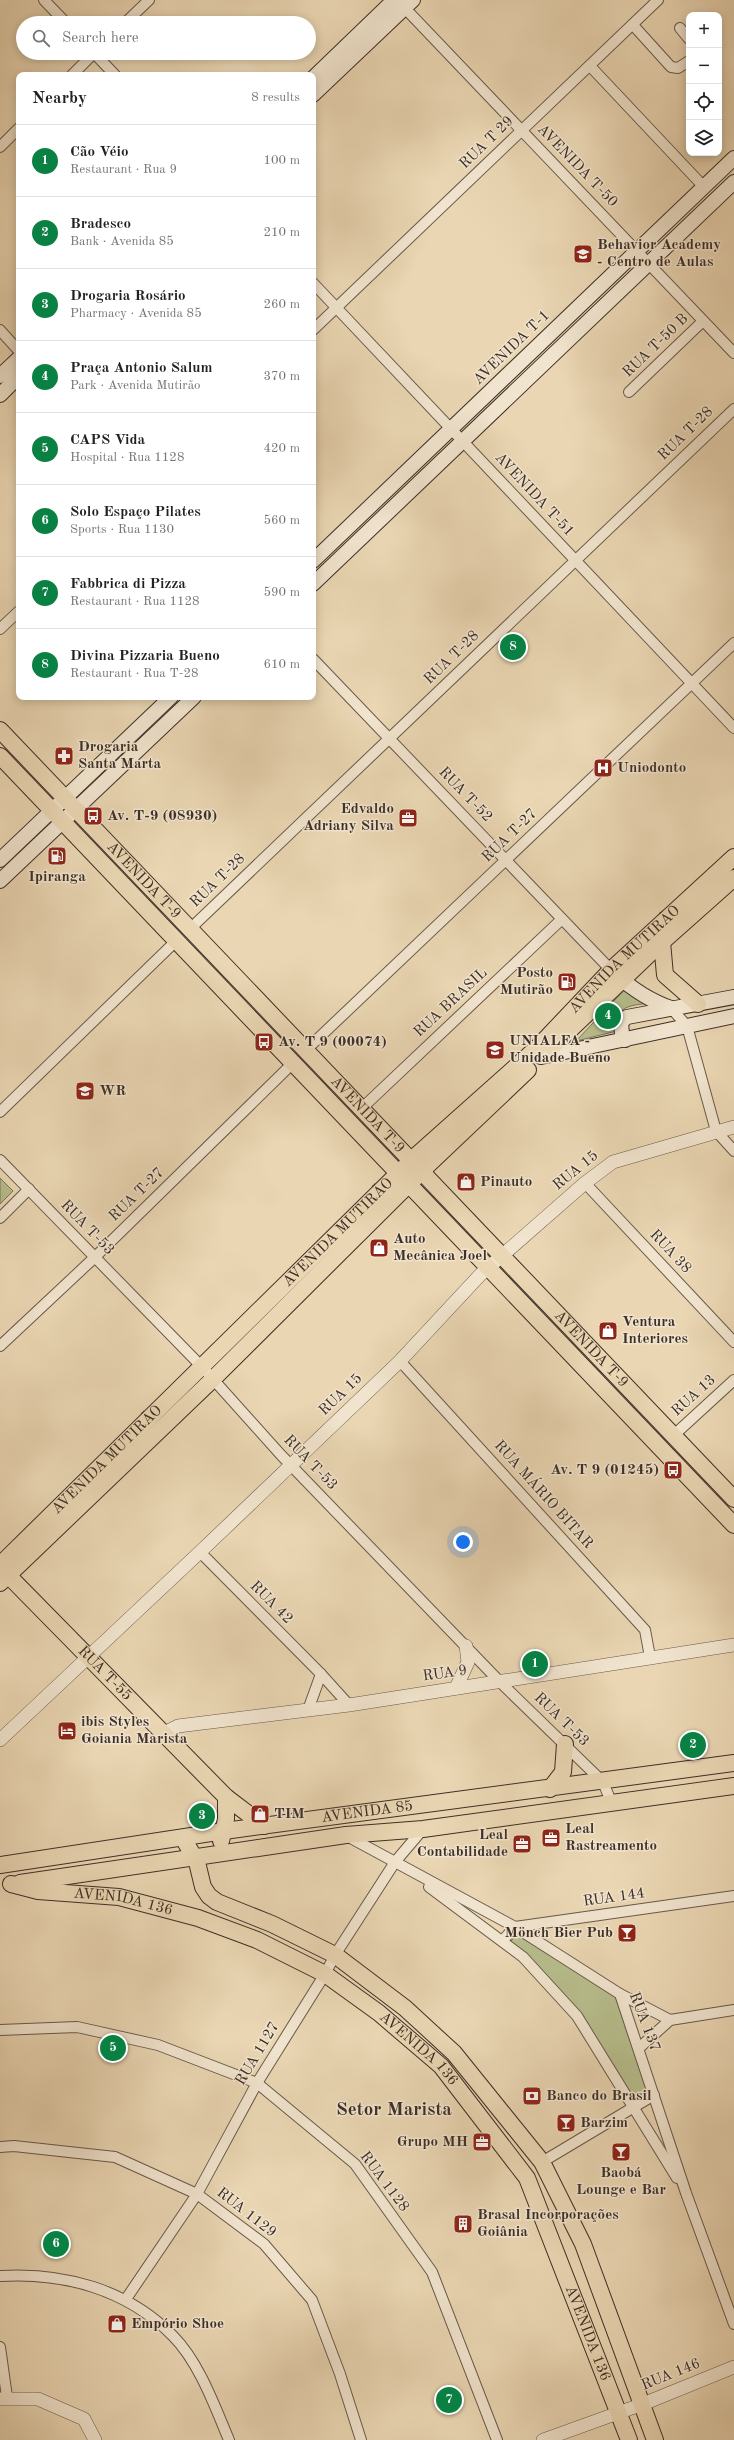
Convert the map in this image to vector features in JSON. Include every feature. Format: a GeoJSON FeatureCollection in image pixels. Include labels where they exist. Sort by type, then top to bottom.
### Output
{"type":"FeatureCollection","features":[{"type":"Feature","properties":{"kind":"main road"},"geometry":{"type":"LineString","coordinates":[[316,75],[402,2]]}},
{"type":"Feature","properties":{"kind":"main road"},"geometry":{"type":"LineString","coordinates":[[316,93],[402,2]]}},
{"type":"Feature","properties":{"kind":"main road","name":"AVENIDA T-1"},"geometry":{"type":"LineString","coordinates":[[316,558],[638,252],[734,158]]}},
{"type":"Feature","properties":{"kind":"main road"},"geometry":{"type":"LineString","coordinates":[[316,581],[650,264],[734,182]]}},
{"type":"Feature","properties":{"kind":"main road"},"geometry":{"type":"LineString","coordinates":[[0,376],[16,361]]}},
{"type":"Feature","properties":{"kind":"main road"},"geometry":{"type":"LineString","coordinates":[[0,395],[16,379]]}},
{"type":"Feature","properties":{"kind":"main road"},"geometry":{"type":"LineString","coordinates":[[71,803],[168,700]]}},
{"type":"Feature","properties":{"kind":"main road"},"geometry":{"type":"LineString","coordinates":[[0,860],[57,816],[191,700]]}},
{"type":"Feature","properties":{"kind":"main road","name":"AVENIDA T-9"},"geometry":{"type":"LineString","coordinates":[[0,730],[191,928],[416,1167],[734,1499]]}},
{"type":"Feature","properties":{"kind":"main road","name":"AVENIDA T-9"},"geometry":{"type":"LineString","coordinates":[[0,756],[409,1185],[490,1267],[734,1525]]}},
{"type":"Feature","properties":{"kind":"main road"},"geometry":{"type":"LineString","coordinates":[[0,881],[57,816]]}},
{"type":"Feature","properties":{"kind":"main road","name":"AVENIDA MUTIRÃO"},"geometry":{"type":"LineString","coordinates":[[208,1373],[399,1173],[416,1167],[542,1057],[617,975],[734,858]]}},
{"type":"Feature","properties":{"kind":"main road","name":"AVENIDA MUTIRÃO"},"geometry":{"type":"LineString","coordinates":[[2,1573],[208,1373],[409,1185],[416,1167],[538,1047],[617,975],[662,942],[734,878]]}},
{"type":"Feature","properties":{"kind":"main road"},"geometry":{"type":"LineString","coordinates":[[662,942],[664,974],[698,1004]]}},
{"type":"Feature","properties":{"kind":"main road"},"geometry":{"type":"LineString","coordinates":[[617,975],[658,1004],[671,1008]]}},
{"type":"Feature","properties":{"kind":"main road"},"geometry":{"type":"LineString","coordinates":[[625,1040],[622,1034],[621,1022],[627,1016],[734,997]]}},
{"type":"Feature","properties":{"kind":"main road"},"geometry":{"type":"LineString","coordinates":[[542,1057],[734,1016]]}},
{"type":"Feature","properties":{"kind":"main road","name":"RUA T-55"},"geometry":{"type":"LineString","coordinates":[[2,1573],[226,1797],[264,1826]]}},
{"type":"Feature","properties":{"kind":"main road"},"geometry":{"type":"LineString","coordinates":[[550,1789],[563,1772],[565,1744]]}},
{"type":"Feature","properties":{"kind":"main road","name":"AVENIDA 85"},"geometry":{"type":"LineString","coordinates":[[0,1865],[224,1831],[603,1782],[734,1763]]}},
{"type":"Feature","properties":{"kind":"main road","name":"AVENIDA 85"},"geometry":{"type":"LineString","coordinates":[[6,1885],[346,1836],[423,1829],[734,1786]]}},
{"type":"Feature","properties":{"kind":"main road"},"geometry":{"type":"LineString","coordinates":[[203,1887],[224,1831],[226,1819],[226,1797]]}},
{"type":"Feature","properties":{"kind":"main road","name":"AVENIDA 136"},"geometry":{"type":"LineString","coordinates":[[183,1838],[194,1857],[203,1887],[209,1896],[218,1902],[272,1924],[335,1955],[405,2008],[454,2053],[542,2162],[583,2244],[655,2440]]}},
{"type":"Feature","properties":{"kind":"main road","name":"AVENIDA 136"},"geometry":{"type":"LineString","coordinates":[[6,1885],[38,1890],[119,1897],[198,1918],[257,1940],[325,1974],[379,2013],[441,2066],[527,2178],[620,2411],[629,2440]]}},
{"type":"Feature","properties":{"kind":"street"},"geometry":{"type":"LineString","coordinates":[[44,0],[59,16]]}},
{"type":"Feature","properties":{"kind":"street"},"geometry":{"type":"LineString","coordinates":[[132,16],[148,0]]}},
{"type":"Feature","properties":{"kind":"street","name":"RUA T 29"},"geometry":{"type":"LineString","coordinates":[[316,327],[658,0]]}},
{"type":"Feature","properties":{"kind":"street","name":"AVENIDA T-50"},"geometry":{"type":"LineString","coordinates":[[402,2],[522,131],[734,353]]}},
{"type":"Feature","properties":{"kind":"street"},"geometry":{"type":"LineString","coordinates":[[633,25],[671,67],[678,68],[686,63]]}},
{"type":"Feature","properties":{"kind":"street"},"geometry":{"type":"LineString","coordinates":[[680,28],[686,35]]}},
{"type":"Feature","properties":{"kind":"street"},"geometry":{"type":"LineString","coordinates":[[75,72],[87,60]]}},
{"type":"Feature","properties":{"kind":"street"},"geometry":{"type":"LineString","coordinates":[[101,60],[112,72]]}},
{"type":"Feature","properties":{"kind":"street"},"geometry":{"type":"LineString","coordinates":[[590,66],[704,187]]}},
{"type":"Feature","properties":{"kind":"street"},"geometry":{"type":"LineString","coordinates":[[0,148],[16,131]]}},
{"type":"Feature","properties":{"kind":"street","name":"AVENIDA T-51"},"geometry":{"type":"LineString","coordinates":[[316,286],[734,728]]}},
{"type":"Feature","properties":{"kind":"street","name":"RUA T-50 B"},"geometry":{"type":"LineString","coordinates":[[630,392],[703,321]]}},
{"type":"Feature","properties":{"kind":"street"},"geometry":{"type":"LineString","coordinates":[[0,330],[16,348]]}},
{"type":"Feature","properties":{"kind":"street","name":"RUA T-28"},"geometry":{"type":"LineString","coordinates":[[191,928],[734,409]]}},
{"type":"Feature","properties":{"kind":"street"},"geometry":{"type":"LineString","coordinates":[[0,629],[16,614]]}},
{"type":"Feature","properties":{"kind":"street","name":"RUA T-27"},"geometry":{"type":"LineString","coordinates":[[306,1050],[734,643]]}},
{"type":"Feature","properties":{"kind":"street","name":"RUA T-52"},"geometry":{"type":"LineString","coordinates":[[316,662],[617,975]]}},
{"type":"Feature","properties":{"kind":"street","name":"RUA BRASIL"},"geometry":{"type":"LineString","coordinates":[[361,1109],[562,919]]}},
{"type":"Feature","properties":{"kind":"street"},"geometry":{"type":"LineString","coordinates":[[0,1112],[176,940]]}},
{"type":"Feature","properties":{"kind":"street"},"geometry":{"type":"LineString","coordinates":[[671,1008],[687,1026],[716,1131],[734,1151]]}},
{"type":"Feature","properties":{"kind":"street","name":"RUA T-27"},"geometry":{"type":"LineString","coordinates":[[0,1346],[94,1258],[294,1063]]}},
{"type":"Feature","properties":{"kind":"street","name":"RUA 15"},"geometry":{"type":"LineString","coordinates":[[0,1740],[400,1361],[490,1267],[585,1183],[613,1162],[734,1127]]}},
{"type":"Feature","properties":{"kind":"street","name":"RUA T-53"},"geometry":{"type":"LineString","coordinates":[[0,1160],[94,1258],[208,1373],[290,1465],[501,1683],[603,1782]]}},
{"type":"Feature","properties":{"kind":"street","name":"RUA 38"},"geometry":{"type":"LineString","coordinates":[[585,1183],[734,1342]]}},
{"type":"Feature","properties":{"kind":"street"},"geometry":{"type":"LineString","coordinates":[[0,1218],[29,1189]]}},
{"type":"Feature","properties":{"kind":"street","name":"RUA MÁRIO BITAR"},"geometry":{"type":"LineString","coordinates":[[400,1361],[645,1630],[650,1657]]}},
{"type":"Feature","properties":{"kind":"street","name":"RUA 13"},"geometry":{"type":"LineString","coordinates":[[674,1435],[734,1380]]}},
{"type":"Feature","properties":{"kind":"street","name":"RUA 42"},"geometry":{"type":"LineString","coordinates":[[200,1552],[321,1674],[349,1705]]}},
{"type":"Feature","properties":{"kind":"street","name":"RUA 9"},"geometry":{"type":"LineString","coordinates":[[162,1734],[178,1726],[349,1705],[456,1688],[501,1683],[650,1657],[734,1645]]}},
{"type":"Feature","properties":{"kind":"street"},"geometry":{"type":"LineString","coordinates":[[456,1688],[462,1678],[468,1662],[466,1646]]}},
{"type":"Feature","properties":{"kind":"street"},"geometry":{"type":"LineString","coordinates":[[308,1710],[321,1674]]}},
{"type":"Feature","properties":{"kind":"street"},"geometry":{"type":"LineString","coordinates":[[603,1782],[612,1804]]}},
{"type":"Feature","properties":{"kind":"street","name":"RUA 1127"},"geometry":{"type":"LineString","coordinates":[[126,2299],[197,2194],[257,2083],[325,1974],[335,1955],[395,1862],[423,1829]]}},
{"type":"Feature","properties":{"kind":"street","name":"RUA 137"},"geometry":{"type":"LineString","coordinates":[[346,1836],[515,1927],[620,1994],[686,2193],[734,2324]]}},
{"type":"Feature","properties":{"kind":"street","name":"RUA 137"},"geometry":{"type":"LineString","coordinates":[[395,1862],[503,1940],[523,1957],[577,2016],[686,2193]]}},
{"type":"Feature","properties":{"kind":"street","name":"RUA 144"},"geometry":{"type":"LineString","coordinates":[[515,1927],[734,1896]]}},
{"type":"Feature","properties":{"kind":"street"},"geometry":{"type":"LineString","coordinates":[[503,1940],[515,1927]]}},
{"type":"Feature","properties":{"kind":"street"},"geometry":{"type":"LineString","coordinates":[[620,1994],[670,2020]]}},
{"type":"Feature","properties":{"kind":"street"},"geometry":{"type":"LineString","coordinates":[[639,2048],[670,2020],[734,2010]]}},
{"type":"Feature","properties":{"kind":"street","name":"RUA 1128"},"geometry":{"type":"LineString","coordinates":[[0,2030],[77,2026],[158,2045],[257,2083],[355,2164],[432,2272],[497,2440]]}},
{"type":"Feature","properties":{"kind":"street"},"geometry":{"type":"LineString","coordinates":[[542,2162],[635,2108],[654,2095]]}},
{"type":"Feature","properties":{"kind":"street","name":"RUA 1129"},"geometry":{"type":"LineString","coordinates":[[0,2148],[14,2146],[115,2157],[197,2194],[264,2244],[312,2300],[340,2374],[361,2440]]}},
{"type":"Feature","properties":{"kind":"street"},"geometry":{"type":"LineString","coordinates":[[0,2276],[32,2274],[76,2281],[126,2299],[174,2336],[202,2376],[230,2440]]}},
{"type":"Feature","properties":{"kind":"street"},"geometry":{"type":"LineString","coordinates":[[0,2347],[3,2398],[38,2399],[84,2419],[95,2440]]}},
{"type":"Feature","properties":{"kind":"street","name":"RUA 146"},"geometry":{"type":"LineString","coordinates":[[543,2440],[620,2411],[643,2404],[734,2367]]}},
{"type":"Feature","properties":{"kind":"green space"},"geometry":{"type":"Polygon","coordinates":[[[628,986],[653,1003],[631,1006],[621,1011],[618,1016],[617,1031],[576,1041],[628,986]]]}},
{"type":"Feature","properties":{"kind":"green space"},"geometry":{"type":"Polygon","coordinates":[[[0,1178],[13,1191],[0,1204],[0,1178]]]}},
{"type":"Feature","properties":{"kind":"green space"},"geometry":{"type":"Polygon","coordinates":[[[517,1935],[618,1995],[652,2096],[635,2102],[578,2011],[510,1942],[517,1935]]]}},
{"type":"Feature","properties":{"kind":"place","name":"Behavior Academy - Centro de Aulas"},"geometry":{"type":"Point","coordinates":[583,254]}},
{"type":"Feature","properties":{"kind":"place","name":"Divina Pizzaria Bueno"},"geometry":{"type":"Point","coordinates":[513,647]}},
{"type":"Feature","properties":{"kind":"place","name":"Drogaria Santa Marta"},"geometry":{"type":"Point","coordinates":[64,756]}},
{"type":"Feature","properties":{"kind":"place","name":"Uniodonto"},"geometry":{"type":"Point","coordinates":[603,768]}},
{"type":"Feature","properties":{"kind":"place","name":"Av. T-9 (08930)"},"geometry":{"type":"Point","coordinates":[93,816]}},
{"type":"Feature","properties":{"kind":"place","name":"Edvaldo Adriany Silva"},"geometry":{"type":"Point","coordinates":[408,818]}},
{"type":"Feature","properties":{"kind":"place","name":"Ipiranga"},"geometry":{"type":"Point","coordinates":[57,856]}},
{"type":"Feature","properties":{"kind":"place","name":"Posto Mutirão"},"geometry":{"type":"Point","coordinates":[567,982]}},
{"type":"Feature","properties":{"kind":"place","name":"Praça Antonio Salum"},"geometry":{"type":"Point","coordinates":[608,1016]}},
{"type":"Feature","properties":{"kind":"place","name":"Av. T 9 (00074)"},"geometry":{"type":"Point","coordinates":[264,1042]}},
{"type":"Feature","properties":{"kind":"place","name":"UNIALFA - Unidade Bueno"},"geometry":{"type":"Point","coordinates":[495,1050]}},
{"type":"Feature","properties":{"kind":"place","name":"WR"},"geometry":{"type":"Point","coordinates":[85,1091]}},
{"type":"Feature","properties":{"kind":"place","name":"Pinauto"},"geometry":{"type":"Point","coordinates":[466,1182]}},
{"type":"Feature","properties":{"kind":"place","name":"Auto Mecânica Joel"},"geometry":{"type":"Point","coordinates":[379,1248]}},
{"type":"Feature","properties":{"kind":"place","name":"Ventura Interiores"},"geometry":{"type":"Point","coordinates":[608,1331]}},
{"type":"Feature","properties":{"kind":"place","name":"Av. T 9 (01245)"},"geometry":{"type":"Point","coordinates":[673,1470]}},
{"type":"Feature","properties":{"kind":"place","name":"Cão Véio"},"geometry":{"type":"Point","coordinates":[535,1664]}},
{"type":"Feature","properties":{"kind":"place","name":"ibis Styles Goiania Marista"},"geometry":{"type":"Point","coordinates":[67,1731]}},
{"type":"Feature","properties":{"kind":"place","name":"Bradesco"},"geometry":{"type":"Point","coordinates":[693,1745]}},
{"type":"Feature","properties":{"kind":"place","name":"TIM"},"geometry":{"type":"Point","coordinates":[260,1814]}},
{"type":"Feature","properties":{"kind":"place","name":"Drogaria Rosário"},"geometry":{"type":"Point","coordinates":[202,1816]}},
{"type":"Feature","properties":{"kind":"place","name":"Leal Rastreamento"},"geometry":{"type":"Point","coordinates":[551,1838]}},
{"type":"Feature","properties":{"kind":"place","name":"Leal Contabilidade"},"geometry":{"type":"Point","coordinates":[522,1844]}},
{"type":"Feature","properties":{"kind":"place","name":"Mönch Bier Pub"},"geometry":{"type":"Point","coordinates":[627,1933]}},
{"type":"Feature","properties":{"kind":"place","name":"CAPS Vida"},"geometry":{"type":"Point","coordinates":[113,2048]}},
{"type":"Feature","properties":{"kind":"place","name":"Banco do Brasil"},"geometry":{"type":"Point","coordinates":[532,2096]}},
{"type":"Feature","properties":{"kind":"place","name":"Barzim"},"geometry":{"type":"Point","coordinates":[566,2123]}},
{"type":"Feature","properties":{"kind":"place","name":"Grupo MH"},"geometry":{"type":"Point","coordinates":[482,2142]}},
{"type":"Feature","properties":{"kind":"place","name":"Baobá Lounge e Bar"},"geometry":{"type":"Point","coordinates":[621,2152]}},
{"type":"Feature","properties":{"kind":"place","name":"Brasal Incorporações Goiânia"},"geometry":{"type":"Point","coordinates":[463,2224]}},
{"type":"Feature","properties":{"kind":"place","name":"Solo Espaço Pilates"},"geometry":{"type":"Point","coordinates":[56,2244]}},
{"type":"Feature","properties":{"kind":"place","name":"Empório Shoe"},"geometry":{"type":"Point","coordinates":[117,2324]}},
{"type":"Feature","properties":{"kind":"place","name":"Fabbrica di Pizza"},"geometry":{"type":"Point","coordinates":[449,2400]}},
{"type":"Feature","properties":{"kind":"district","name":"Setor Marista"},"geometry":{"type":"Point","coordinates":[394,2110]}}]}
